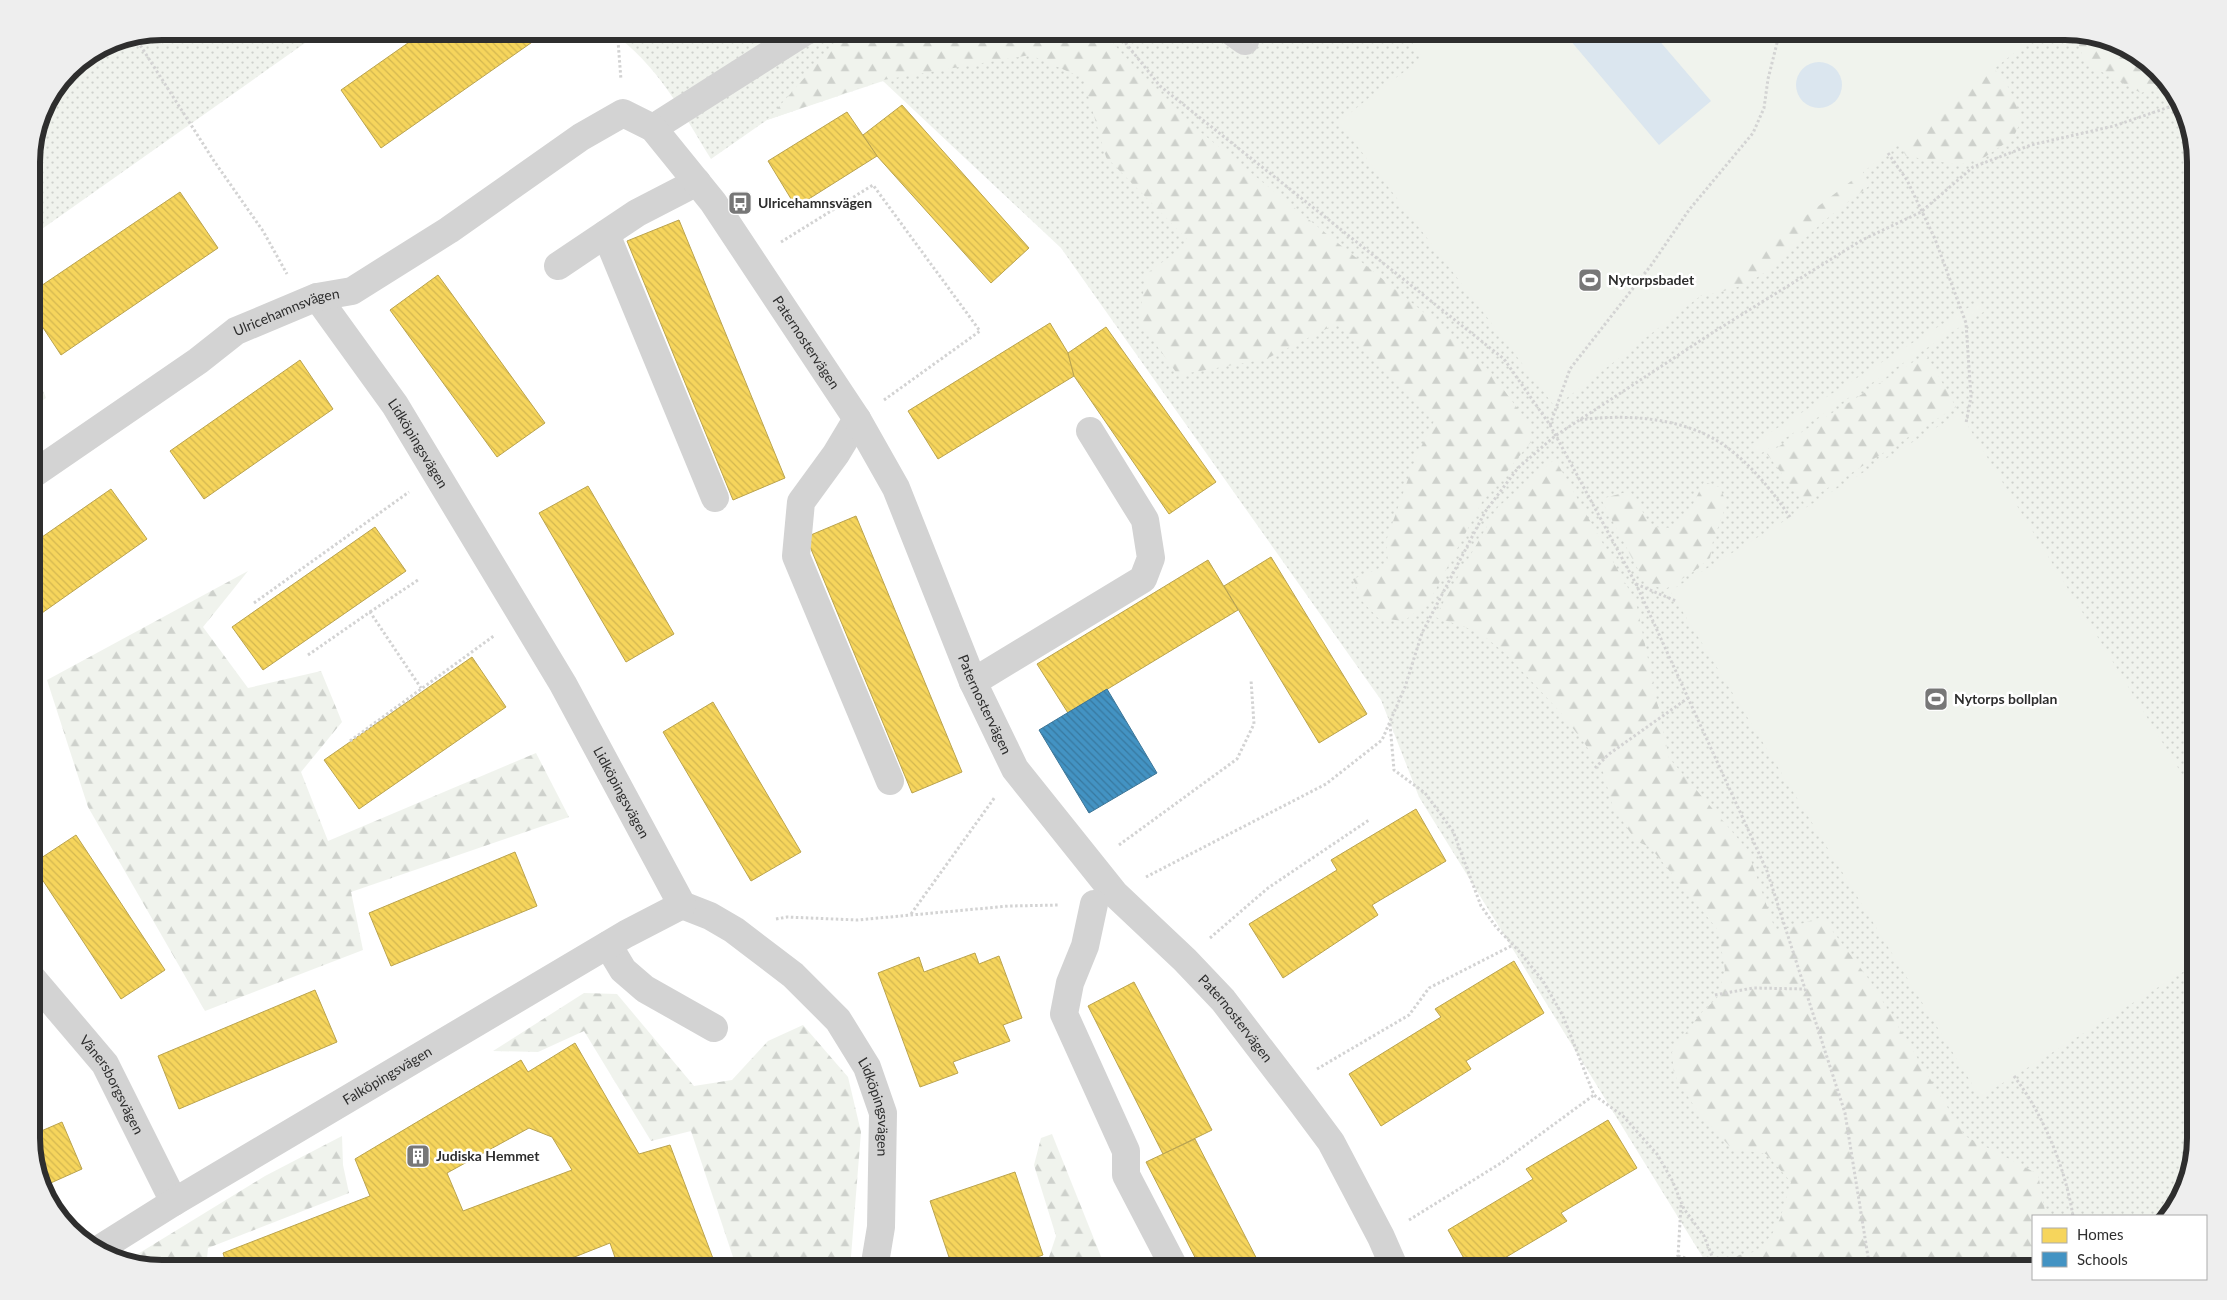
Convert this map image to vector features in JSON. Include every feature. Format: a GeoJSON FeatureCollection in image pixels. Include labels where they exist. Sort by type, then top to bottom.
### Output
{"type":"FeatureCollection","features":[{"type":"Feature","properties":{"kind":"street"},"geometry":{"type":"LineString","coordinates":[[653,128],[792,40]]}},
{"type":"Feature","properties":{"kind":"street","name":"Paternostervägen"},"geometry":{"type":"LineString","coordinates":[[623,113],[653,128],[697,182],[857,419],[896,488],[973,682],[1015,769],[1092,866],[1104,899],[1185,960],[1222,1000],[1289,1085],[1331,1142],[1391,1260]]}},
{"type":"Feature","properties":{"kind":"street","name":"Ulricehamnsvägen"},"geometry":{"type":"LineString","coordinates":[[40,470],[198,361],[236,331],[310,300],[352,291],[449,230],[581,136],[623,113]]}},
{"type":"Feature","properties":{"kind":"street"},"geometry":{"type":"LineString","coordinates":[[558,266],[637,213],[697,182]]}},
{"type":"Feature","properties":{"kind":"street"},"geometry":{"type":"LineString","coordinates":[[606,234],[715,498]]}},
{"type":"Feature","properties":{"kind":"street","name":"Lidköpingsvägen"},"geometry":{"type":"LineString","coordinates":[[310,300],[395,405],[563,684],[682,905],[710,916],[734,930],[792,975],[838,1020],[867,1067],[883,1113],[881,1227],[876,1260]]}},
{"type":"Feature","properties":{"kind":"street"},"geometry":{"type":"LineString","coordinates":[[857,419],[836,454],[801,502],[796,556],[890,781]]}},
{"type":"Feature","properties":{"kind":"street"},"geometry":{"type":"LineString","coordinates":[[973,682],[1143,579],[1151,558],[1146,520],[1090,431]]}},
{"type":"Feature","properties":{"kind":"street"},"geometry":{"type":"LineString","coordinates":[[1104,899],[1070,983],[1064,1014],[1126,1151],[1126,1175],[1170,1260]]}},
{"type":"Feature","properties":{"kind":"street","name":"Falköpingsvägen"},"geometry":{"type":"LineString","coordinates":[[104,1246],[174,1202],[608,945],[682,905]]}},
{"type":"Feature","properties":{"kind":"street"},"geometry":{"type":"LineString","coordinates":[[608,945],[622,970],[646,989],[714,1028]]}},
{"type":"Feature","properties":{"kind":"street","name":"Vänersborgsvägen"},"geometry":{"type":"LineString","coordinates":[[40,987],[105,1064],[174,1202]]}},
{"type":"Feature","properties":{"kind":"path"},"geometry":{"type":"LineString","coordinates":[[618,40],[623,113]]}},
{"type":"Feature","properties":{"kind":"path"},"geometry":{"type":"LineString","coordinates":[[1123,40],[1160,86],[1504,359],[1550,425],[1636,584],[1767,871],[1845,1113],[1869,1260]]}},
{"type":"Feature","properties":{"kind":"path"},"geometry":{"type":"LineString","coordinates":[[1550,425],[1570,370],[1652,264],[1689,210],[1753,133],[1764,108],[1768,79],[1778,40]]}},
{"type":"Feature","properties":{"kind":"path"},"geometry":{"type":"LineString","coordinates":[[138,42],[204,146],[310,300]]}},
{"type":"Feature","properties":{"kind":"path"},"geometry":{"type":"LineString","coordinates":[[734,930],[787,916],[857,920],[1104,899],[1326,784],[1382,740],[1405,687],[1422,633],[1485,512],[1518,468],[1555,436],[1862,240],[1921,212],[1974,167],[2031,145],[2114,126],[2173,106]]}},
{"type":"Feature","properties":{"kind":"path"},"geometry":{"type":"LineString","coordinates":[[1888,153],[1907,180],[1935,239],[1966,323],[1971,397],[1966,423]]}},
{"type":"Feature","properties":{"kind":"path"},"geometry":{"type":"LineString","coordinates":[[750,260],[873,185],[980,331],[857,419]]}},
{"type":"Feature","properties":{"kind":"path"},"geometry":{"type":"LineString","coordinates":[[1577,421],[1606,417],[1637,418],[1688,428],[1715,440],[1734,452],[1754,472],[1790,517]]}},
{"type":"Feature","properties":{"kind":"path"},"geometry":{"type":"LineString","coordinates":[[254,603],[436,472]]}},
{"type":"Feature","properties":{"kind":"path"},"geometry":{"type":"LineString","coordinates":[[308,655],[418,580]]}},
{"type":"Feature","properties":{"kind":"path"},"geometry":{"type":"LineString","coordinates":[[1636,584],[1676,601]]}},
{"type":"Feature","properties":{"kind":"path"},"geometry":{"type":"LineString","coordinates":[[370,612],[421,688]]}},
{"type":"Feature","properties":{"kind":"path"},"geometry":{"type":"LineString","coordinates":[[350,741],[522,616]]}},
{"type":"Feature","properties":{"kind":"path"},"geometry":{"type":"LineString","coordinates":[[1092,866],[1237,760],[1254,724],[1251,680]]}},
{"type":"Feature","properties":{"kind":"path"},"geometry":{"type":"LineString","coordinates":[[1595,768],[1609,754],[1688,698]]}},
{"type":"Feature","properties":{"kind":"path"},"geometry":{"type":"LineString","coordinates":[[1390,722],[1394,770],[1424,793],[1453,831],[1481,906],[1496,927],[1542,981],[1563,1016],[1594,1095],[1623,1116],[1657,1154],[1682,1203],[1704,1236],[1713,1260]]}},
{"type":"Feature","properties":{"kind":"path"},"geometry":{"type":"LineString","coordinates":[[910,914],[1015,769]]}},
{"type":"Feature","properties":{"kind":"path"},"geometry":{"type":"LineString","coordinates":[[1185,960],[1268,888],[1368,820]]}},
{"type":"Feature","properties":{"kind":"path"},"geometry":{"type":"LineString","coordinates":[[1289,1085],[1409,1015],[1429,988],[1513,945]]}},
{"type":"Feature","properties":{"kind":"path"},"geometry":{"type":"LineString","coordinates":[[1715,995],[1753,988],[1805,989]]}},
{"type":"Feature","properties":{"kind":"path"},"geometry":{"type":"LineString","coordinates":[[2014,1076],[2024,1090],[2051,1139],[2070,1197],[2073,1215]]}},
{"type":"Feature","properties":{"kind":"path"},"geometry":{"type":"LineString","coordinates":[[1381,1237],[1501,1163],[1594,1095]]}},
{"type":"Feature","properties":{"kind":"path"},"geometry":{"type":"LineString","coordinates":[[1673,1260],[1678,1256],[1682,1203]]}},
{"type":"Feature","properties":{"kind":"path"},"geometry":{"type":"LineString","coordinates":[[1678,1256],[1692,1260]]}},
{"type":"Feature","properties":{"kind":"green space"},"geometry":{"type":"Polygon","coordinates":[[[154,40],[309,40],[40,230],[40,154],[44,130],[56,101],[70,82],[88,65],[115,49],[138,42],[154,40]]]}},
{"type":"Feature","properties":{"kind":"green space"},"geometry":{"type":"Polygon","coordinates":[[[622,40],[2065,40],[2097,44],[2112,49],[2139,65],[2162,88],[2171,101],[2183,130],[2187,154],[2187,1138],[2183,1170],[2178,1185],[2162,1212],[2159,1215],[2032,1215],[2032,1260],[1704,1260],[1419,797],[1381,700],[1061,248],[883,81],[767,120],[711,159],[667,89],[622,40]]]}},
{"type":"Feature","properties":{"kind":"green space"},"geometry":{"type":"Polygon","coordinates":[[[838,40],[1110,40],[1172,109],[1432,319],[1490,371],[1531,427],[1531,442],[1482,502],[1429,602],[1404,621],[1378,618],[1362,601],[1353,579],[1380,568],[1388,562],[1386,541],[1416,457],[1434,421],[1394,377],[1336,324],[1266,359],[1178,375],[1139,321],[1146,274],[1190,242],[1106,157],[1083,78],[1030,55],[883,80],[767,120],[838,40]]]}},
{"type":"Feature","properties":{"kind":"green space","name":"Nytorpsbadet"},"geometry":{"type":"Polygon","coordinates":[[[1410,40],[2031,40],[1888,153],[1555,407],[1339,122],[1423,58],[1410,40]]]}},
{"type":"Feature","properties":{"kind":"green space"},"geometry":{"type":"Polygon","coordinates":[[[2077,41],[2097,44],[2126,56],[2139,65],[2160,86],[2141,93],[2085,63],[2077,41]]]}},
{"type":"Feature","properties":{"kind":"green space"},"geometry":{"type":"Polygon","coordinates":[[[1989,62],[2009,88],[2022,119],[2013,138],[1985,157],[1959,165],[1906,156],[1890,128],[1989,62]]]}},
{"type":"Feature","properties":{"kind":"green space"},"geometry":{"type":"Polygon","coordinates":[[[1857,158],[1869,186],[1830,216],[1773,267],[1747,284],[1717,293],[1688,298],[1857,158]]]}},
{"type":"Feature","properties":{"kind":"green space"},"geometry":{"type":"Polygon","coordinates":[[[1979,301],[1985,311],[1757,456],[1750,445],[1979,301]]]}},
{"type":"Feature","properties":{"kind":"green space"},"geometry":{"type":"Polygon","coordinates":[[[1926,354],[1956,407],[1804,503],[1767,454],[1926,354]]]}},
{"type":"Feature","properties":{"kind":"green space"},"geometry":{"type":"Polygon","coordinates":[[[40,383],[46,398],[40,402],[40,383]]]}},
{"type":"Feature","properties":{"kind":"green space","name":"Nytorps bollplan"},"geometry":{"type":"Polygon","coordinates":[[[1960,413],[2187,782],[2187,970],[1980,1097],[1670,591],[1960,413]]]}},
{"type":"Feature","properties":{"kind":"green space"},"geometry":{"type":"Polygon","coordinates":[[[1555,459],[1636,602],[1669,758],[1747,849],[1776,932],[1822,917],[1871,982],[1965,1136],[2038,1174],[2046,1215],[2032,1215],[2032,1260],[1732,1260],[1739,1255],[1758,1251],[1772,1234],[1780,1219],[1791,1182],[1766,1154],[1731,1148],[1694,1106],[1674,1074],[1672,1052],[1700,1014],[1717,998],[1725,970],[1718,930],[1650,847],[1636,841],[1613,807],[1603,772],[1562,714],[1506,654],[1479,632],[1435,617],[1498,507],[1555,459]]]}},
{"type":"Feature","properties":{"kind":"green space"},"geometry":{"type":"Polygon","coordinates":[[[1704,482],[1719,487],[1727,503],[1713,541],[1710,558],[1693,572],[1664,590],[1644,581],[1601,499],[1630,491],[1652,527],[1674,528],[1688,514],[1704,482]]]}},
{"type":"Feature","properties":{"kind":"green space"},"geometry":{"type":"Polygon","coordinates":[[[248,571],[203,627],[248,688],[321,671],[342,722],[301,772],[328,841],[536,753],[569,817],[351,892],[363,950],[205,1011],[88,807],[47,680],[248,571]]]}},
{"type":"Feature","properties":{"kind":"green space"},"geometry":{"type":"Polygon","coordinates":[[[584,993],[617,994],[694,1086],[732,1080],[768,1041],[803,1025],[848,1077],[861,1132],[851,1260],[734,1260],[691,1131],[651,1141],[584,1031],[538,1052],[493,1051],[584,993]]]}},
{"type":"Feature","properties":{"kind":"green space"},"geometry":{"type":"Polygon","coordinates":[[[1052,1134],[1102,1260],[1048,1260],[1056,1236],[1034,1165],[1041,1138],[1052,1134]]]}},
{"type":"Feature","properties":{"kind":"green space"},"geometry":{"type":"Polygon","coordinates":[[[342,1136],[343,1165],[349,1193],[208,1248],[207,1260],[162,1260],[133,1257],[265,1176],[342,1136]]]}},
{"type":"Feature","properties":{"kind":"shaded area"},"geometry":{"type":"Polygon","coordinates":[[[1570,40],[1659,40],[1711,101],[1659,145],[1570,40]]]}},
{"type":"Feature","properties":{"kind":"shaded area"},"geometry":{"type":"Polygon","coordinates":[[[1819,62],[1832,66],[1838,72],[1842,85],[1838,98],[1832,104],[1819,108],[1806,104],[1800,98],[1796,85],[1800,72],[1806,66],[1819,62]]]}},
{"type":"Feature","properties":{"kind":"building: Homes"},"geometry":{"type":"Polygon","coordinates":[[[412,40],[535,40],[381,148],[341,90],[412,40]]]}},
{"type":"Feature","properties":{"kind":"building: Homes"},"geometry":{"type":"Polygon","coordinates":[[[902,105],[1029,248],[991,283],[877,156],[863,135],[902,105]]]}},
{"type":"Feature","properties":{"kind":"building: Homes"},"geometry":{"type":"Polygon","coordinates":[[[847,112],[877,156],[796,207],[768,161],[847,112]]]}},
{"type":"Feature","properties":{"kind":"building: Homes"},"geometry":{"type":"Polygon","coordinates":[[[180,192],[218,248],[61,355],[40,323],[40,287],[180,192]]]}},
{"type":"Feature","properties":{"kind":"building: Homes"},"geometry":{"type":"Polygon","coordinates":[[[679,220],[785,478],[733,500],[627,241],[679,220]]]}},
{"type":"Feature","properties":{"kind":"building: Homes"},"geometry":{"type":"Polygon","coordinates":[[[438,275],[545,423],[497,457],[390,310],[438,275]]]}},
{"type":"Feature","properties":{"kind":"building: Homes"},"geometry":{"type":"Polygon","coordinates":[[[1050,323],[1068,353],[1074,376],[938,459],[908,411],[1050,323]]]}},
{"type":"Feature","properties":{"kind":"building: Homes"},"geometry":{"type":"Polygon","coordinates":[[[1106,327],[1216,482],[1169,514],[1074,376],[1068,353],[1106,327]]]}},
{"type":"Feature","properties":{"kind":"building: Homes"},"geometry":{"type":"Polygon","coordinates":[[[300,360],[333,409],[204,499],[170,451],[300,360]]]}},
{"type":"Feature","properties":{"kind":"building: Homes"},"geometry":{"type":"Polygon","coordinates":[[[588,486],[674,634],[626,662],[539,513],[588,486]]]}},
{"type":"Feature","properties":{"kind":"building: Homes"},"geometry":{"type":"Polygon","coordinates":[[[111,489],[147,539],[40,614],[40,538],[111,489]]]}},
{"type":"Feature","properties":{"kind":"building: Homes"},"geometry":{"type":"Polygon","coordinates":[[[856,516],[962,772],[912,793],[806,537],[856,516]]]}},
{"type":"Feature","properties":{"kind":"building: Homes"},"geometry":{"type":"Polygon","coordinates":[[[375,527],[406,571],[263,670],[232,627],[375,527]]]}},
{"type":"Feature","properties":{"kind":"building: Homes"},"geometry":{"type":"Polygon","coordinates":[[[1271,557],[1367,714],[1319,743],[1224,586],[1271,557]]]}},
{"type":"Feature","properties":{"kind":"building: Homes"},"geometry":{"type":"Polygon","coordinates":[[[1208,560],[1238,610],[1068,713],[1037,664],[1208,560]]]}},
{"type":"Feature","properties":{"kind":"building: Homes"},"geometry":{"type":"Polygon","coordinates":[[[472,657],[506,707],[359,809],[324,760],[472,657]]]}},
{"type":"Feature","properties":{"kind":"building: Homes"},"geometry":{"type":"Polygon","coordinates":[[[713,702],[801,852],[751,881],[663,732],[713,702]]]}},
{"type":"Feature","properties":{"kind":"building: Homes"},"geometry":{"type":"Polygon","coordinates":[[[1416,809],[1446,861],[1372,905],[1378,915],[1283,978],[1249,924],[1337,870],[1331,860],[1416,809]]]}},
{"type":"Feature","properties":{"kind":"building: Homes"},"geometry":{"type":"Polygon","coordinates":[[[76,835],[165,970],[121,999],[40,876],[40,859],[76,835]]]}},
{"type":"Feature","properties":{"kind":"building: Homes"},"geometry":{"type":"Polygon","coordinates":[[[515,852],[537,906],[391,966],[369,913],[515,852]]]}},
{"type":"Feature","properties":{"kind":"building: Homes"},"geometry":{"type":"Polygon","coordinates":[[[975,953],[979,964],[999,956],[1022,1018],[1003,1025],[1010,1041],[953,1062],[958,1073],[920,1087],[878,973],[919,957],[924,972],[975,953]]]}},
{"type":"Feature","properties":{"kind":"building: Homes"},"geometry":{"type":"Polygon","coordinates":[[[1514,961],[1544,1013],[1466,1061],[1471,1069],[1381,1126],[1349,1074],[1441,1017],[1435,1009],[1514,961]]]}},
{"type":"Feature","properties":{"kind":"building: Homes"},"geometry":{"type":"Polygon","coordinates":[[[1134,982],[1212,1130],[1163,1154],[1088,1006],[1134,982]]]}},
{"type":"Feature","properties":{"kind":"building: Homes"},"geometry":{"type":"Polygon","coordinates":[[[315,990],[337,1042],[179,1109],[158,1056],[315,990]]]}},
{"type":"Feature","properties":{"kind":"building: Homes","name":"Judiska Hemmet"},"geometry":{"type":"Polygon","coordinates":[[[575,1043],[639,1154],[670,1145],[714,1260],[616,1260],[610,1243],[567,1260],[225,1260],[223,1253],[370,1196],[355,1159],[521,1060],[528,1072],[575,1043]],[[529,1128],[447,1173],[463,1211],[572,1170],[552,1137],[529,1128]]]}},
{"type":"Feature","properties":{"kind":"building: Homes"},"geometry":{"type":"Polygon","coordinates":[[[1608,1120],[1637,1168],[1561,1213],[1567,1221],[1501,1260],[1465,1260],[1448,1230],[1533,1179],[1526,1169],[1608,1120]]]}},
{"type":"Feature","properties":{"kind":"building: Homes"},"geometry":{"type":"Polygon","coordinates":[[[62,1122],[82,1169],[49,1184],[42,1162],[40,1132],[62,1122]]]}},
{"type":"Feature","properties":{"kind":"building: Homes"},"geometry":{"type":"Polygon","coordinates":[[[1195,1139],[1257,1260],[1196,1260],[1146,1162],[1195,1139]]]}},
{"type":"Feature","properties":{"kind":"building: Homes"},"geometry":{"type":"Polygon","coordinates":[[[1015,1172],[1043,1255],[1028,1260],[950,1260],[930,1201],[1015,1172]]]}},
{"type":"Feature","properties":{"kind":"building: Schools"},"geometry":{"type":"Polygon","coordinates":[[[1107,689],[1157,773],[1089,813],[1039,730],[1107,689]]]}},
{"type":"Feature","properties":{"kind":"place","name":"Ulricehamnsvägen"},"geometry":{"type":"Point","coordinates":[740,203]}},
{"type":"Feature","properties":{"kind":"place","name":"Nytorpsbadet"},"geometry":{"type":"Point","coordinates":[1590,280]}},
{"type":"Feature","properties":{"kind":"place","name":"Nytorps bollplan"},"geometry":{"type":"Point","coordinates":[1936,699]}},
{"type":"Feature","properties":{"kind":"place","name":"Judiska Hemmet"},"geometry":{"type":"Point","coordinates":[418,1156]}}]}
